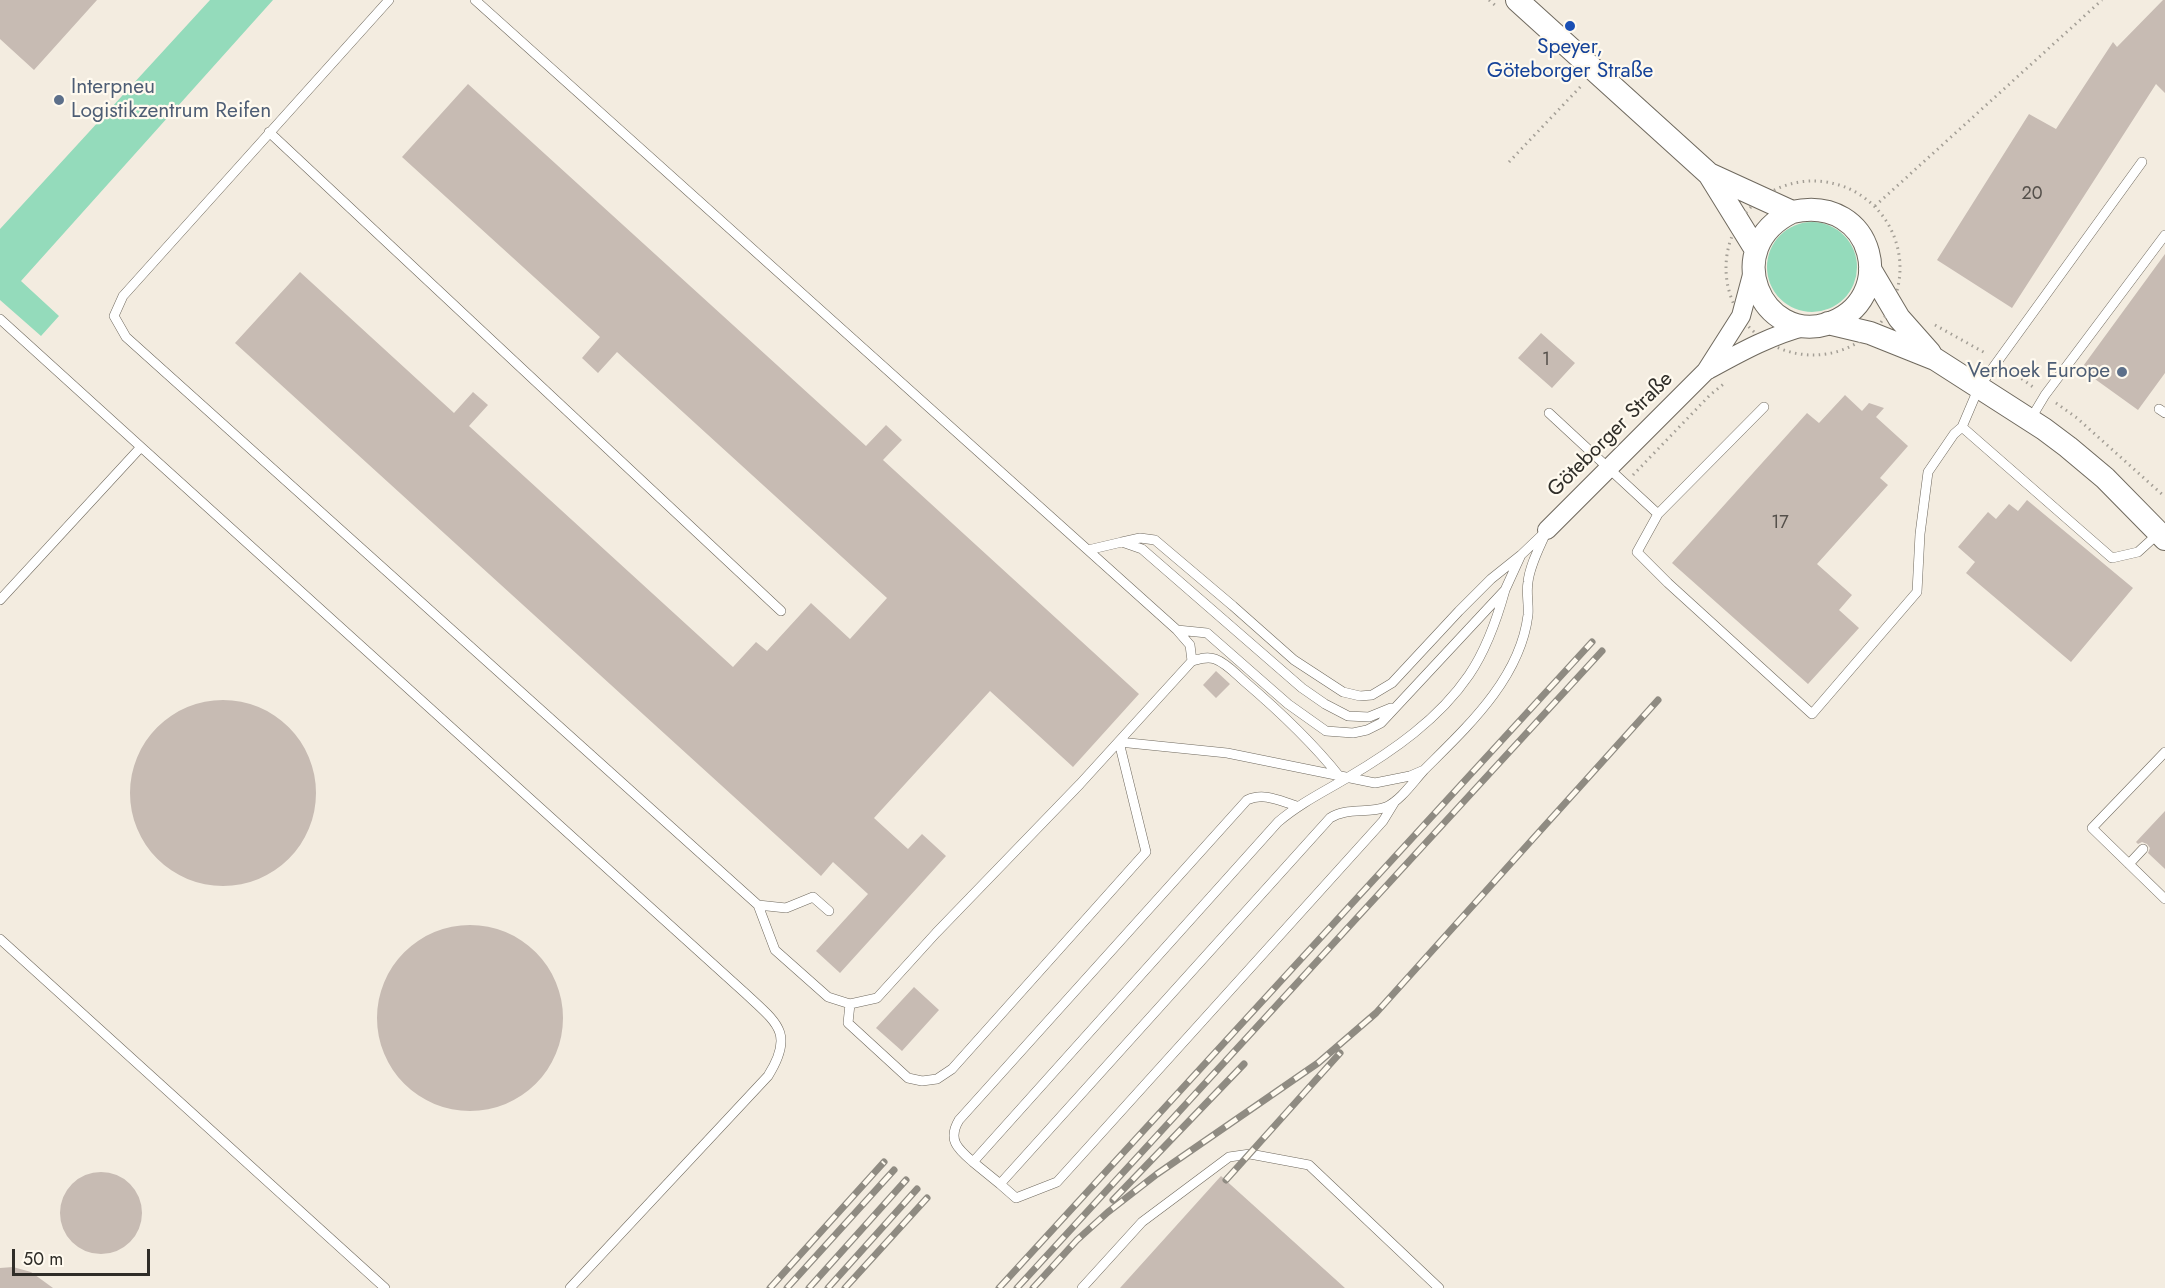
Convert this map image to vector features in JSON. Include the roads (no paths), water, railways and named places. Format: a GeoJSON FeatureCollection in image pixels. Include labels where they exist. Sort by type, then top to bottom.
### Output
{"type":"FeatureCollection","features":[{"type":"Feature","properties":{"kind":"street"},"geometry":{"type":"LineString","coordinates":[[1526,3],[1709,174],[1739,222],[1755,261],[1759,292],[1772,310],[1797,324],[1820,325],[1869,333],[1935,359],[2068,447],[2105,478],[2163,533]]}},
{"type":"Feature","properties":{"kind":"street"},"geometry":{"type":"LineString","coordinates":[[1709,174],[1792,212]]}},
{"type":"Feature","properties":{"kind":"street"},"geometry":{"type":"LineString","coordinates":[[1755,261],[1768,228],[1779,218],[1792,212],[1820,209],[1834,213],[1857,230],[1869,255],[1870,269],[1867,287],[1858,303],[1845,315],[1820,325]]}},
{"type":"Feature","properties":{"kind":"street","name":"Göteborger Straße"},"geometry":{"type":"LineString","coordinates":[[1547,530],[1706,371],[1741,316],[1755,261]]}},
{"type":"Feature","properties":{"kind":"street"},"geometry":{"type":"LineString","coordinates":[[1870,269],[1907,329],[1935,359]]}},
{"type":"Feature","properties":{"kind":"street","name":"Göteborger Straße"},"geometry":{"type":"LineString","coordinates":[[1706,371],[1739,353],[1773,347],[1787,331],[1820,325]]}},
{"type":"Feature","properties":{"kind":"lane"},"geometry":{"type":"LineString","coordinates":[[389,0],[123,296],[114,316],[126,337],[758,905],[775,950],[828,997],[850,1004],[877,998],[1119,742],[1192,661],[1214,658],[1226,665],[1274,708],[1344,777]]}},
{"type":"Feature","properties":{"kind":"lane"},"geometry":{"type":"LineString","coordinates":[[475,0],[1177,630],[1190,645],[1192,661]]}},
{"type":"Feature","properties":{"kind":"lane"},"geometry":{"type":"LineString","coordinates":[[269,132],[781,611]]}},
{"type":"Feature","properties":{"kind":"lane"},"geometry":{"type":"LineString","coordinates":[[1764,407],[1658,514],[1636,552],[1812,714],[1917,592],[1920,534],[1928,472],[1954,434],[1962,427],[1979,387],[2142,162]]}},
{"type":"Feature","properties":{"kind":"lane"},"geometry":{"type":"LineString","coordinates":[[2030,420],[2045,396],[2165,234]]}},
{"type":"Feature","properties":{"kind":"lane"},"geometry":{"type":"LineString","coordinates":[[0,319],[745,993],[772,1019],[778,1029],[782,1048],[768,1076],[570,1288]]}},
{"type":"Feature","properties":{"kind":"lane"},"geometry":{"type":"LineString","coordinates":[[1549,413],[1658,514]]}},
{"type":"Feature","properties":{"kind":"lane"},"geometry":{"type":"LineString","coordinates":[[1962,427],[2112,558],[2138,552],[2163,533]]}},
{"type":"Feature","properties":{"kind":"lane"},"geometry":{"type":"LineString","coordinates":[[0,600],[141,447]]}},
{"type":"Feature","properties":{"kind":"lane"},"geometry":{"type":"LineString","coordinates":[[1088,550],[1140,538],[1155,540],[1294,660],[1343,692],[1360,696],[1372,695],[1392,683],[1491,579],[1547,530]]}},
{"type":"Feature","properties":{"kind":"lane"},"geometry":{"type":"LineString","coordinates":[[1297,806],[1264,796],[1247,800],[959,1120],[954,1128],[954,1140],[962,1153],[1016,1198],[1057,1182],[1375,830],[1394,802],[1490,700],[1511,668],[1528,614],[1528,583],[1531,568],[1547,530]]}},
{"type":"Feature","properties":{"kind":"lane"},"geometry":{"type":"LineString","coordinates":[[1122,542],[1142,549],[1162,564],[1302,688],[1325,704],[1348,716],[1369,717],[1384,712],[1401,702]]}},
{"type":"Feature","properties":{"kind":"lane"},"geometry":{"type":"LineString","coordinates":[[973,1162],[1278,822],[1297,806],[1396,747],[1431,718],[1451,697],[1470,674],[1498,615],[1505,590],[1521,555]]}},
{"type":"Feature","properties":{"kind":"lane"},"geometry":{"type":"LineString","coordinates":[[1177,630],[1207,633],[1288,704],[1326,731],[1353,733],[1367,730],[1381,723],[1505,590]]}},
{"type":"Feature","properties":{"kind":"lane"},"geometry":{"type":"LineString","coordinates":[[850,1004],[848,1023],[908,1078],[922,1081],[938,1079],[952,1069],[1146,852],[1119,742]]}},
{"type":"Feature","properties":{"kind":"lane"},"geometry":{"type":"LineString","coordinates":[[1119,742],[1227,753],[1375,783],[1410,776],[1424,770]]}},
{"type":"Feature","properties":{"kind":"lane"},"geometry":{"type":"LineString","coordinates":[[2165,752],[2092,828],[2165,899]]}},
{"type":"Feature","properties":{"kind":"lane"},"geometry":{"type":"LineString","coordinates":[[1000,1184],[1330,818],[1339,812],[1385,807],[1394,802]]}},
{"type":"Feature","properties":{"kind":"lane"},"geometry":{"type":"LineString","coordinates":[[2129,864],[2143,849]]}},
{"type":"Feature","properties":{"kind":"lane"},"geometry":{"type":"LineString","coordinates":[[758,905],[786,908],[813,897],[829,911]]}},
{"type":"Feature","properties":{"kind":"lane"},"geometry":{"type":"LineString","coordinates":[[0,939],[385,1288]]}},
{"type":"Feature","properties":{"kind":"lane"},"geometry":{"type":"LineString","coordinates":[[1082,1288],[1142,1222],[1229,1157],[1250,1154],[1309,1165],[1439,1288]]}},
{"type":"Feature","properties":{"kind":"railway"},"geometry":{"type":"LineString","coordinates":[[999,1288],[1592,642]]}},
{"type":"Feature","properties":{"kind":"railway"},"geometry":{"type":"LineString","coordinates":[[1017,1288],[1602,651]]}},
{"type":"Feature","properties":{"kind":"railway"},"geometry":{"type":"LineString","coordinates":[[1033,1288],[1077,1240],[1108,1212],[1157,1174],[1318,1063],[1376,1013],[1658,700]]}},
{"type":"Feature","properties":{"kind":"railway"},"geometry":{"type":"LineString","coordinates":[[1226,1180],[1340,1053]]}},
{"type":"Feature","properties":{"kind":"railway"},"geometry":{"type":"LineString","coordinates":[[1113,1200],[1244,1064]]}},
{"type":"Feature","properties":{"kind":"railway"},"geometry":{"type":"LineString","coordinates":[[770,1288],[884,1162]]}},
{"type":"Feature","properties":{"kind":"railway"},"geometry":{"type":"LineString","coordinates":[[787,1288],[894,1170]]}},
{"type":"Feature","properties":{"kind":"railway"},"geometry":{"type":"LineString","coordinates":[[809,1288],[906,1180]]}},
{"type":"Feature","properties":{"kind":"railway"},"geometry":{"type":"LineString","coordinates":[[828,1288],[917,1189]]}},
{"type":"Feature","properties":{"kind":"railway"},"geometry":{"type":"LineString","coordinates":[[845,1288],[927,1198]]}},
{"type":"Feature","properties":{"kind":"place","name":"Speyer, Göteborger Straße"},"geometry":{"type":"Point","coordinates":[1570,26]}},
{"type":"Feature","properties":{"kind":"place","name":"Interpneu Logistikzentrum Reifen"},"geometry":{"type":"Point","coordinates":[59,100]}},
{"type":"Feature","properties":{"kind":"place","name":"Verhoek Europe"},"geometry":{"type":"Point","coordinates":[2122,372]}}]}
